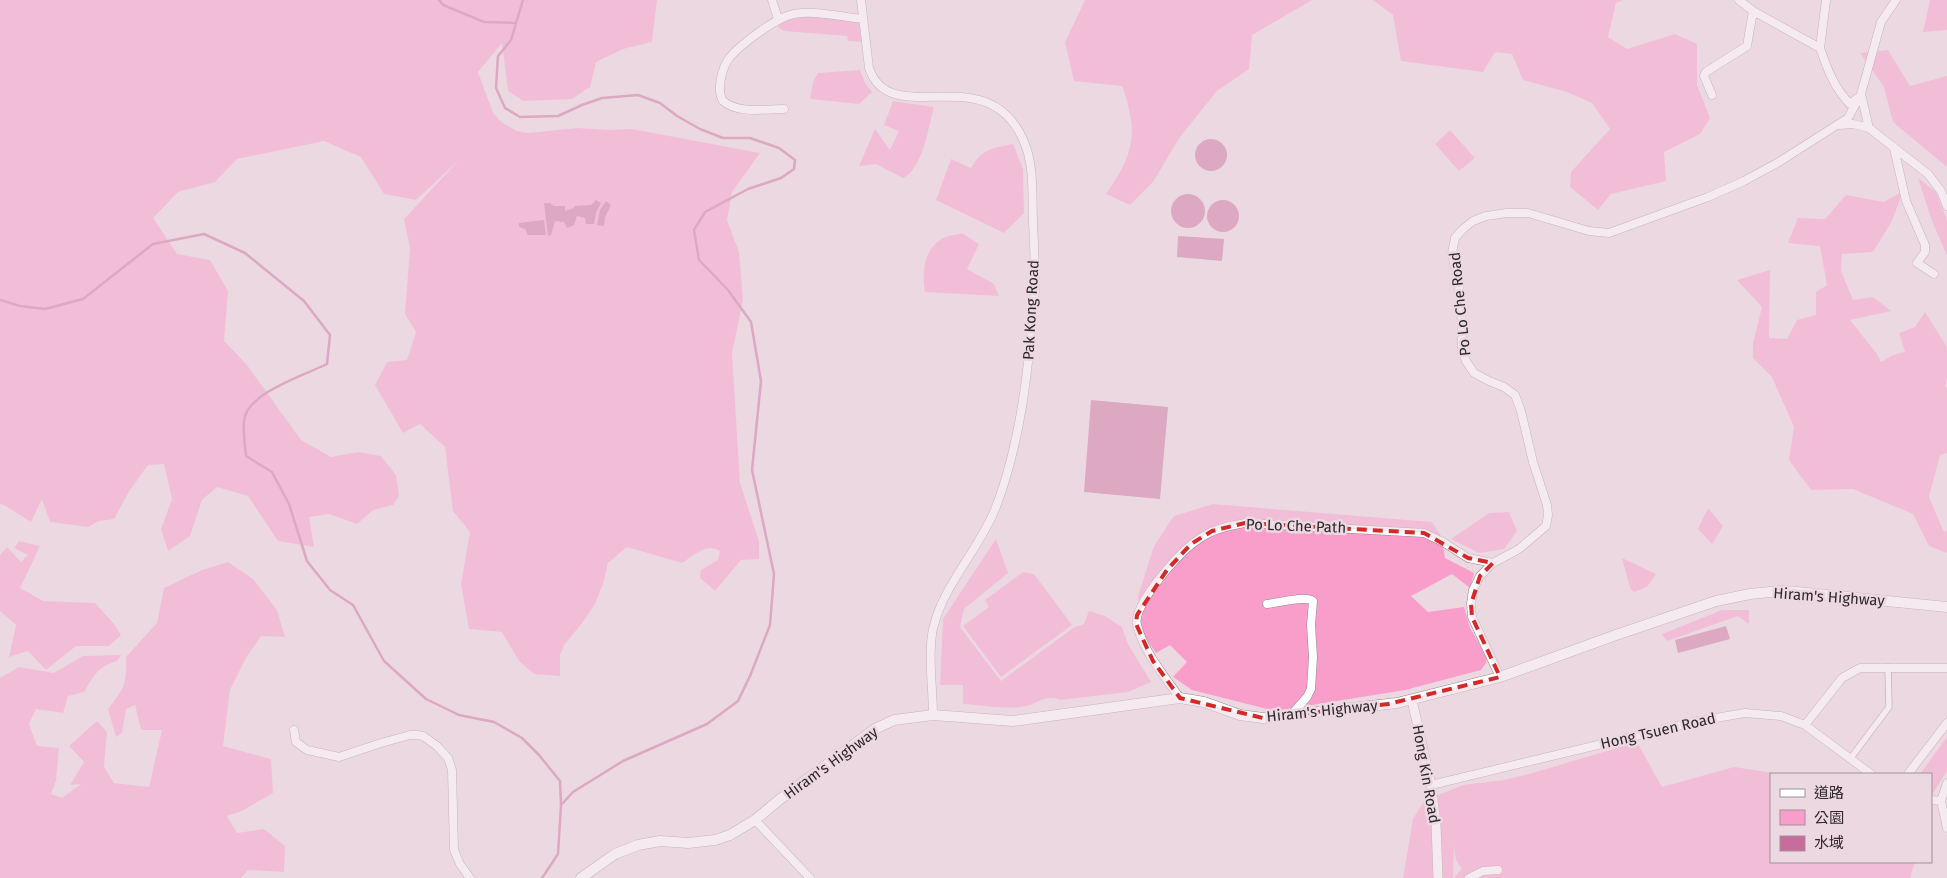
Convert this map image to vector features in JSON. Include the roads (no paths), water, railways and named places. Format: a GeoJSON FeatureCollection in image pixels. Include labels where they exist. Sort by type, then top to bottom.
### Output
{"type":"FeatureCollection","features":[{"type":"Feature","properties":{"kind":"main road","name":"Hiram's Highway"},"geometry":{"type":"LineString","coordinates":[[581,878],[605,860],[630,848],[660,841],[688,843],[715,840],[730,835],[755,820],[875,729],[894,720],[933,715],[1013,721],[1180,698],[1204,702],[1247,717],[1262,718],[1291,715],[1412,700],[1500,677],[1716,601],[1750,594],[1781,591],[1947,607]]}},
{"type":"Feature","properties":{"kind":"street"},"geometry":{"type":"LineString","coordinates":[[772,0],[778,19]]}},
{"type":"Feature","properties":{"kind":"street","name":"Pak Kong Road"},"geometry":{"type":"LineString","coordinates":[[861,0],[869,68],[873,77],[882,87],[892,94],[903,97],[963,96],[992,105],[1008,116],[1016,128],[1026,147],[1031,169],[1035,285],[1026,387],[1018,432],[1008,472],[993,514],[947,594],[934,622],[931,640],[933,715]]}},
{"type":"Feature","properties":{"kind":"street"},"geometry":{"type":"LineString","coordinates":[[1739,0],[1753,11],[1820,48]]}},
{"type":"Feature","properties":{"kind":"street"},"geometry":{"type":"LineString","coordinates":[[1826,0],[1820,48],[1830,75],[1844,98],[1850,104],[1861,94],[1869,128]]}},
{"type":"Feature","properties":{"kind":"street","name":"Po Lo Che Road"},"geometry":{"type":"LineString","coordinates":[[1500,677],[1472,617],[1473,590],[1480,576],[1493,563],[1519,549],[1546,526],[1547,505],[1515,395],[1504,387],[1474,373],[1466,361],[1462,349],[1461,298],[1452,253],[1455,238],[1463,228],[1474,221],[1486,216],[1517,212],[1544,216],[1589,231],[1609,233],[1734,186],[1778,162],[1848,118],[1861,94],[1881,22],[1896,0]]}},
{"type":"Feature","properties":{"kind":"street"},"geometry":{"type":"LineString","coordinates":[[1712,94],[1704,76],[1706,72],[1747,46],[1753,11]]}},
{"type":"Feature","properties":{"kind":"street"},"geometry":{"type":"LineString","coordinates":[[784,109],[732,107],[723,101],[720,93],[724,70],[731,57],[778,19],[793,14],[806,13],[863,19]]}},
{"type":"Feature","properties":{"kind":"street"},"geometry":{"type":"LineString","coordinates":[[1839,125],[1853,124],[1869,128],[1928,174],[1941,191],[1947,206]]}},
{"type":"Feature","properties":{"kind":"street"},"geometry":{"type":"LineString","coordinates":[[1894,148],[1906,201],[1925,246],[1925,252],[1917,263],[1934,274]]}},
{"type":"Feature","properties":{"kind":"street","name":"Po Lo Che Path"},"geometry":{"type":"LineString","coordinates":[[1180,698],[1153,660],[1136,624],[1137,615],[1143,602],[1167,570],[1191,544],[1212,531],[1245,523],[1424,533],[1443,542],[1468,558],[1493,563]]}},
{"type":"Feature","properties":{"kind":"street"},"geometry":{"type":"LineString","coordinates":[[1267,604],[1310,598],[1313,601],[1311,625],[1314,657],[1311,689],[1307,697],[1291,715]]}},
{"type":"Feature","properties":{"kind":"street"},"geometry":{"type":"LineString","coordinates":[[1850,759],[1889,707],[1888,667]]}},
{"type":"Feature","properties":{"kind":"street"},"geometry":{"type":"LineString","coordinates":[[1805,725],[1842,678],[1860,668],[1947,668]]}},
{"type":"Feature","properties":{"kind":"street","name":"Hong Kin Road"},"geometry":{"type":"LineString","coordinates":[[1412,700],[1431,785],[1436,824],[1438,878]]}},
{"type":"Feature","properties":{"kind":"street","name":"Hong Tsuen Road"},"geometry":{"type":"LineString","coordinates":[[1431,785],[1698,721],[1745,713],[1775,715],[1805,725],[1870,773]]}},
{"type":"Feature","properties":{"kind":"street"},"geometry":{"type":"LineString","coordinates":[[1909,773],[1947,722]]}},
{"type":"Feature","properties":{"kind":"street"},"geometry":{"type":"LineString","coordinates":[[294,730],[296,742],[307,750],[339,757],[410,734],[423,736],[437,746],[448,758],[452,770],[454,850],[460,864],[470,878]]}},
{"type":"Feature","properties":{"kind":"street"},"geometry":{"type":"LineString","coordinates":[[1947,783],[1941,801],[1947,828]]}},
{"type":"Feature","properties":{"kind":"street"},"geometry":{"type":"LineString","coordinates":[[1932,800],[1941,801]]}},
{"type":"Feature","properties":{"kind":"street"},"geometry":{"type":"LineString","coordinates":[[755,820],[810,878]]}},
{"type":"Feature","properties":{"kind":"street"},"geometry":{"type":"LineString","coordinates":[[1469,878],[1483,871],[1498,870]]}},
{"type":"Feature","properties":{"kind":"water"},"geometry":{"type":"Polygon","coordinates":[[[1211,139],[1217,140],[1222,144],[1226,149],[1226,161],[1222,166],[1217,170],[1211,171],[1205,170],[1200,166],[1196,161],[1195,155],[1196,149],[1200,144],[1205,140],[1211,139]]]}},
{"type":"Feature","properties":{"kind":"water"},"geometry":{"type":"Polygon","coordinates":[[[1188,194],[1200,199],[1205,211],[1200,223],[1188,228],[1176,223],[1171,211],[1176,199],[1188,194]]]}},
{"type":"Feature","properties":{"kind":"water"},"geometry":{"type":"Polygon","coordinates":[[[596,200],[601,203],[596,213],[594,224],[586,224],[585,218],[577,216],[574,225],[567,228],[564,222],[555,221],[551,235],[548,236],[544,203],[550,203],[554,206],[565,206],[565,211],[574,208],[574,206],[591,205],[596,200]]]}},
{"type":"Feature","properties":{"kind":"water"},"geometry":{"type":"Polygon","coordinates":[[[1223,200],[1229,201],[1234,205],[1238,210],[1238,222],[1234,227],[1229,231],[1223,232],[1217,231],[1212,227],[1208,222],[1207,216],[1208,210],[1212,205],[1217,201],[1223,200]]]}},
{"type":"Feature","properties":{"kind":"water"},"geometry":{"type":"Polygon","coordinates":[[[606,201],[611,205],[605,217],[604,226],[597,225],[600,210],[606,201]]]}},
{"type":"Feature","properties":{"kind":"water"},"geometry":{"type":"Polygon","coordinates":[[[544,220],[546,235],[528,235],[525,229],[519,227],[519,223],[544,220]]]}},
{"type":"Feature","properties":{"kind":"water"},"geometry":{"type":"Polygon","coordinates":[[[1178,236],[1224,239],[1222,261],[1177,257],[1178,236]]]}},
{"type":"Feature","properties":{"kind":"water"},"geometry":{"type":"Polygon","coordinates":[[[1091,400],[1168,407],[1160,499],[1084,492],[1091,400]]]}},
{"type":"Feature","properties":{"kind":"water"},"geometry":{"type":"Polygon","coordinates":[[[1726,626],[1730,639],[1678,653],[1675,640],[1726,626]]]}},
{"type":"Feature","properties":{"kind":"waterway"},"geometry":{"type":"LineString","coordinates":[[439,0],[443,5],[484,22],[514,23]]}},
{"type":"Feature","properties":{"kind":"waterway"},"geometry":{"type":"LineString","coordinates":[[523,0],[511,40],[498,56],[496,88],[505,108],[520,117],[558,116],[602,98],[638,95],[660,103],[677,116],[700,129],[723,138],[750,138],[779,148],[795,160],[794,169],[781,178],[748,189],[705,212],[694,230],[699,260],[728,290],[751,322],[761,381],[752,470],[774,574],[770,625],[738,701],[707,724],[623,761],[573,792],[561,805]]}},
{"type":"Feature","properties":{"kind":"waterway"},"geometry":{"type":"LineString","coordinates":[[0,300],[20,306],[45,309],[83,299],[153,244],[204,234],[245,253],[304,301],[330,335],[327,364],[278,386],[255,402],[247,411],[244,421],[246,456],[272,472],[289,504],[307,561],[330,590],[353,605],[384,661],[426,699],[459,715],[494,722],[522,738],[560,781],[561,805],[558,854],[542,878]]}}]}
